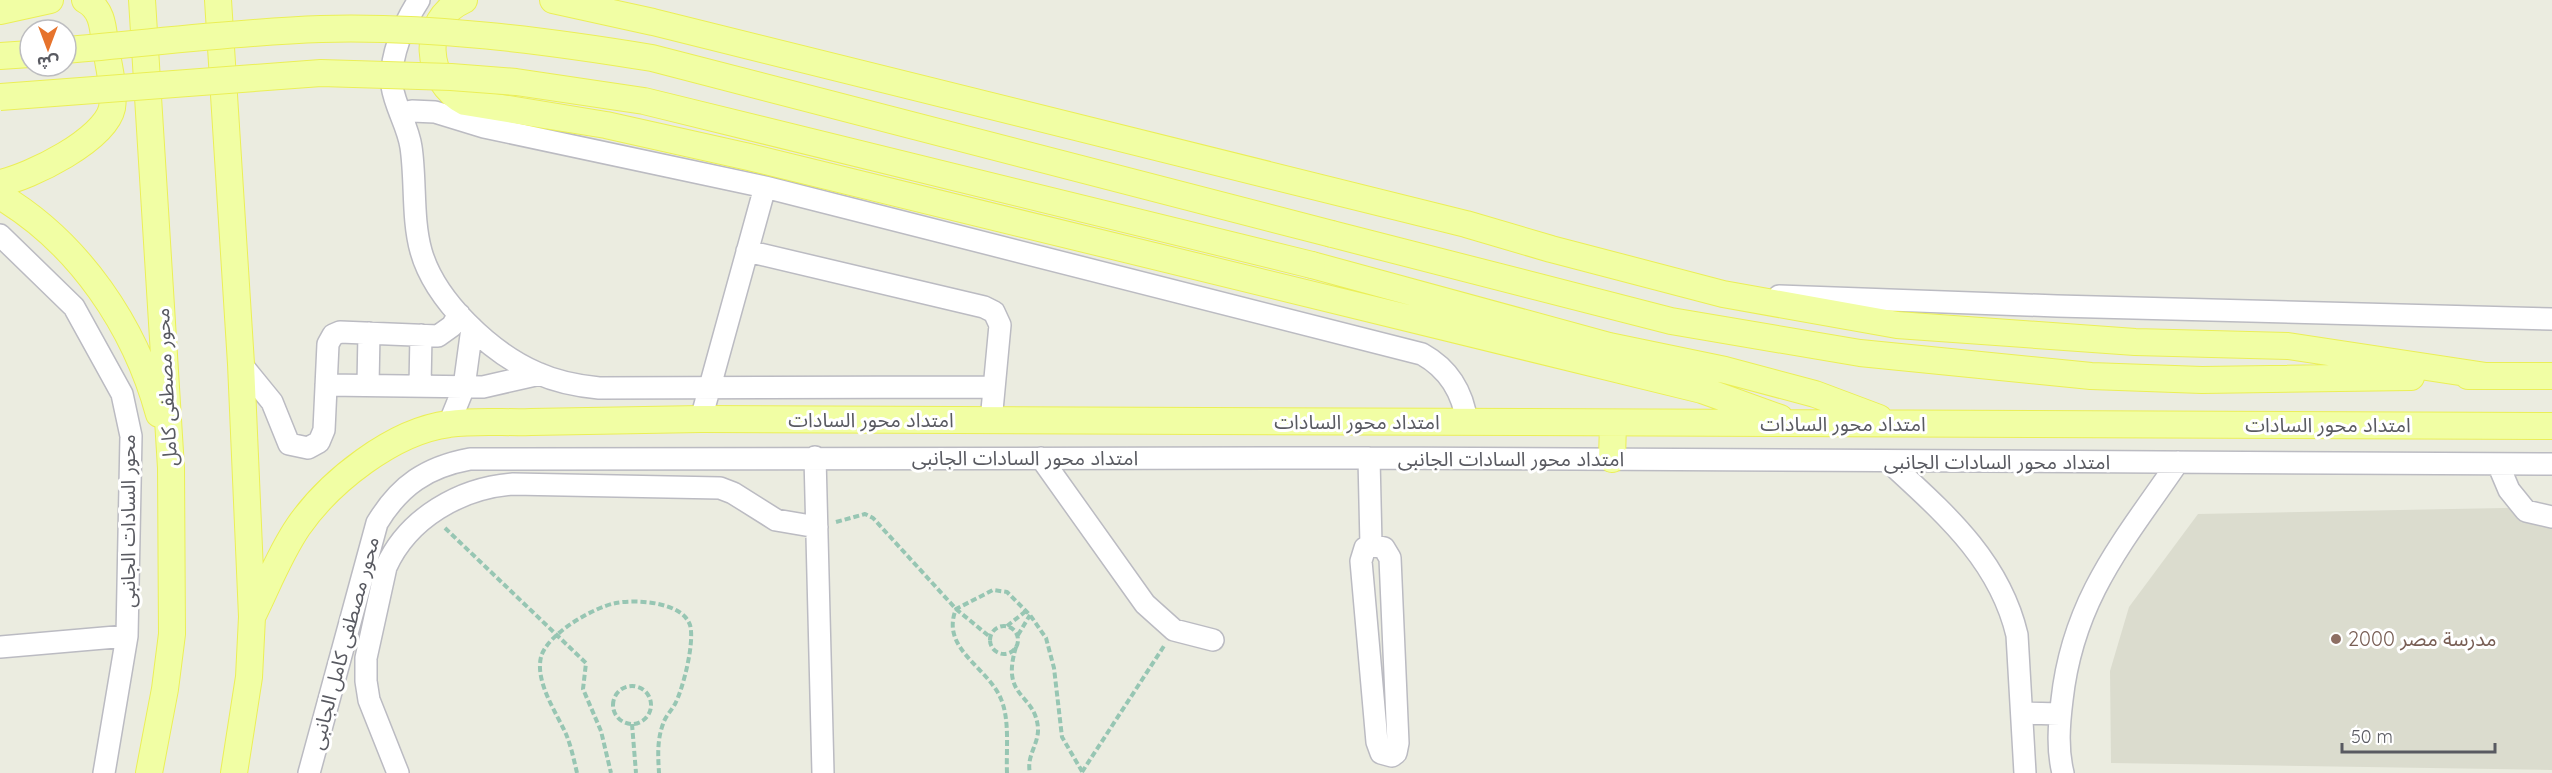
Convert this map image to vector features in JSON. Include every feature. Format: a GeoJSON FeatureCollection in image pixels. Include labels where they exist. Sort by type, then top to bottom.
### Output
{"type":"FeatureCollection","features":[{"type":"Feature","properties":{"kind":"main road"},"geometry":{"type":"LineString","coordinates":[[0,10],[50,0]]}},
{"type":"Feature","properties":{"kind":"main road"},"geometry":{"type":"LineString","coordinates":[[0,183],[24,176],[62,157],[102,126],[110,114],[112,99],[102,21],[95,7],[85,0]]}},
{"type":"Feature","properties":{"kind":"main road","name":"محور مصطفى كامل"},"geometry":{"type":"LineString","coordinates":[[142,0],[171,468],[172,634],[165,689],[149,773]]}},
{"type":"Feature","properties":{"kind":"main road"},"geometry":{"type":"LineString","coordinates":[[218,0],[241,364],[252,617],[249,677],[234,773]]}},
{"type":"Feature","properties":{"kind":"main road"},"geometry":{"type":"LineString","coordinates":[[464,0],[442,20],[434,37],[432,55],[438,77],[444,87],[452,95],[465,102],[606,125],[749,157],[1701,390],[1761,410],[1792,424]]}},
{"type":"Feature","properties":{"kind":"main road"},"geometry":{"type":"LineString","coordinates":[[553,0],[653,22],[1466,224],[1723,294],[1897,325],[2135,342],[2288,346],[2486,375]]}},
{"type":"Feature","properties":{"kind":"main road"},"geometry":{"type":"LineString","coordinates":[[78,49],[320,29],[454,33],[586,47],[652,58],[1671,321],[1871,354],[2091,375],[2202,380],[2552,376]]}},
{"type":"Feature","properties":{"kind":"main road"},"geometry":{"type":"LineString","coordinates":[[0,56],[18,55]]}},
{"type":"Feature","properties":{"kind":"main road"},"geometry":{"type":"LineString","coordinates":[[0,97],[321,73],[451,77],[580,91],[644,101],[1312,265],[1609,346],[1725,370],[1815,394],[1894,424]]}},
{"type":"Feature","properties":{"kind":"main road"},"geometry":{"type":"LineString","coordinates":[[0,196],[55,237],[76,259],[109,304],[147,379],[163,428],[171,468]]}},
{"type":"Feature","properties":{"kind":"main road","name":"امتداد محور السادات"},"geometry":{"type":"LineString","coordinates":[[252,617],[281,556],[298,527],[319,501],[369,458],[398,442],[449,424],[701,419],[2552,426]]}},
{"type":"Feature","properties":{"kind":"main road"},"geometry":{"type":"LineString","coordinates":[[1612,459],[1613,423]]}},
{"type":"Feature","properties":{"kind":"street"},"geometry":{"type":"LineString","coordinates":[[419,0],[405,27],[394,64],[392,86],[410,142],[414,163],[420,251],[437,284],[466,321],[503,354],[540,375],[599,388],[994,387]]}},
{"type":"Feature","properties":{"kind":"street"},"geometry":{"type":"LineString","coordinates":[[400,113],[435,112],[484,128],[765,187],[1422,354],[1437,363],[1455,384],[1464,402],[1467,423]]}},
{"type":"Feature","properties":{"kind":"street"},"geometry":{"type":"LineString","coordinates":[[701,419],[765,187]]}},
{"type":"Feature","properties":{"kind":"street","name":"محور السادات الجانبى"},"geometry":{"type":"LineString","coordinates":[[0,235],[74,308],[122,394],[131,436],[127,636]]}},
{"type":"Feature","properties":{"kind":"street"},"geometry":{"type":"LineString","coordinates":[[747,251],[989,309],[998,318],[1000,325],[991,420]]}},
{"type":"Feature","properties":{"kind":"street"},"geometry":{"type":"LineString","coordinates":[[1723,294],[2552,319]]}},
{"type":"Feature","properties":{"kind":"street"},"geometry":{"type":"LineString","coordinates":[[241,364],[268,395],[289,444],[301,449],[314,446],[322,436],[330,337],[340,332],[438,336],[466,321]]}},
{"type":"Feature","properties":{"kind":"street"},"geometry":{"type":"LineString","coordinates":[[449,424],[464,387],[466,321]]}},
{"type":"Feature","properties":{"kind":"street"},"geometry":{"type":"LineString","coordinates":[[368,385],[369,333]]}},
{"type":"Feature","properties":{"kind":"street"},"geometry":{"type":"LineString","coordinates":[[420,386],[421,335]]}},
{"type":"Feature","properties":{"kind":"street"},"geometry":{"type":"LineString","coordinates":[[326,385],[464,387],[502,385],[540,375]]}},
{"type":"Feature","properties":{"kind":"street"},"geometry":{"type":"LineString","coordinates":[[815,457],[823,773]]}},
{"type":"Feature","properties":{"kind":"street"},"geometry":{"type":"LineString","coordinates":[[1041,458],[1135,592],[1157,617],[1174,630],[1213,640]]}},
{"type":"Feature","properties":{"kind":"street"},"geometry":{"type":"LineString","coordinates":[[1369,458],[1371,545]]}},
{"type":"Feature","properties":{"kind":"street","name":"امتداد محور السادات الجانبى"},"geometry":{"type":"LineString","coordinates":[[470,459],[1369,458],[2552,464]]}},
{"type":"Feature","properties":{"kind":"street","name":"محور مصطفى كامل الجانبى"},"geometry":{"type":"LineString","coordinates":[[316,769],[377,523],[389,503],[415,479],[447,463],[470,459]]}},
{"type":"Feature","properties":{"kind":"street"},"geometry":{"type":"LineString","coordinates":[[1888,461],[1948,518],[1989,567],[2014,624],[2023,713],[2025,773]]}},
{"type":"Feature","properties":{"kind":"street"},"geometry":{"type":"LineString","coordinates":[[2063,773],[2059,740],[2060,714],[2072,642],[2080,618],[2110,561],[2178,462]]}},
{"type":"Feature","properties":{"kind":"street"},"geometry":{"type":"LineString","coordinates":[[2498,464],[2509,490],[2526,511],[2552,517]]}},
{"type":"Feature","properties":{"kind":"street"},"geometry":{"type":"LineString","coordinates":[[398,773],[369,700],[366,658],[386,567],[392,554],[430,514],[458,496],[495,486],[726,489],[776,520],[817,527]]}},
{"type":"Feature","properties":{"kind":"street"},"geometry":{"type":"LineString","coordinates":[[1371,545],[1384,548],[1390,558],[1398,743],[1396,753],[1392,756],[1381,753],[1377,742],[1362,561],[1365,548],[1371,545]]}},
{"type":"Feature","properties":{"kind":"street"},"geometry":{"type":"LineString","coordinates":[[0,647],[127,636],[104,773]]}},
{"type":"Feature","properties":{"kind":"street"},"geometry":{"type":"LineString","coordinates":[[2023,713],[2060,714]]}},
{"type":"Feature","properties":{"kind":"path"},"geometry":{"type":"LineString","coordinates":[[430,514],[586,663],[583,689],[601,731],[611,773]]}},
{"type":"Feature","properties":{"kind":"path"},"geometry":{"type":"LineString","coordinates":[[817,527],[866,514],[873,518],[956,609],[990,637]]}},
{"type":"Feature","properties":{"kind":"path"},"geometry":{"type":"LineString","coordinates":[[1007,773],[1002,700],[989,677],[953,638],[951,628],[956,609],[993,590],[1007,592],[1030,615],[1046,638],[1054,668],[1062,737],[1083,773],[1174,630]]}},
{"type":"Feature","properties":{"kind":"path"},"geometry":{"type":"LineString","coordinates":[[577,773],[566,734],[540,673],[540,658],[546,646],[557,634],[575,621],[616,603],[644,602],[672,608],[685,615],[691,627],[685,676],[675,703],[663,722],[657,744],[659,773]]}},
{"type":"Feature","properties":{"kind":"path"},"geometry":{"type":"LineString","coordinates":[[1017,646],[1007,654],[996,652],[990,642],[990,637],[994,630],[1007,626],[1026,611]]}},
{"type":"Feature","properties":{"kind":"path"},"geometry":{"type":"LineString","coordinates":[[1030,615],[1017,636],[1017,646],[1011,663],[1012,680],[1019,695],[1036,718],[1038,729],[1037,741],[1030,754],[1030,773]]}},
{"type":"Feature","properties":{"kind":"path"},"geometry":{"type":"LineString","coordinates":[[1007,626],[1017,636]]}},
{"type":"Feature","properties":{"kind":"path"},"geometry":{"type":"LineString","coordinates":[[625,686],[641,687],[651,699],[649,715],[638,724],[632,723],[622,722],[612,710],[614,695],[625,686]]}},
{"type":"Feature","properties":{"kind":"path"},"geometry":{"type":"LineString","coordinates":[[632,723],[636,773]]}},
{"type":"Feature","properties":{"kind":"shaded area","name":"مدرسة مصر 2000"},"geometry":{"type":"Polygon","coordinates":[[[2552,507],[2552,770],[2111,763],[2110,671],[2129,607],[2198,514],[2552,507]]]}},
{"type":"Feature","properties":{"kind":"place","name":"مدرسة مصر 2000"},"geometry":{"type":"Point","coordinates":[2336,639]}}]}
